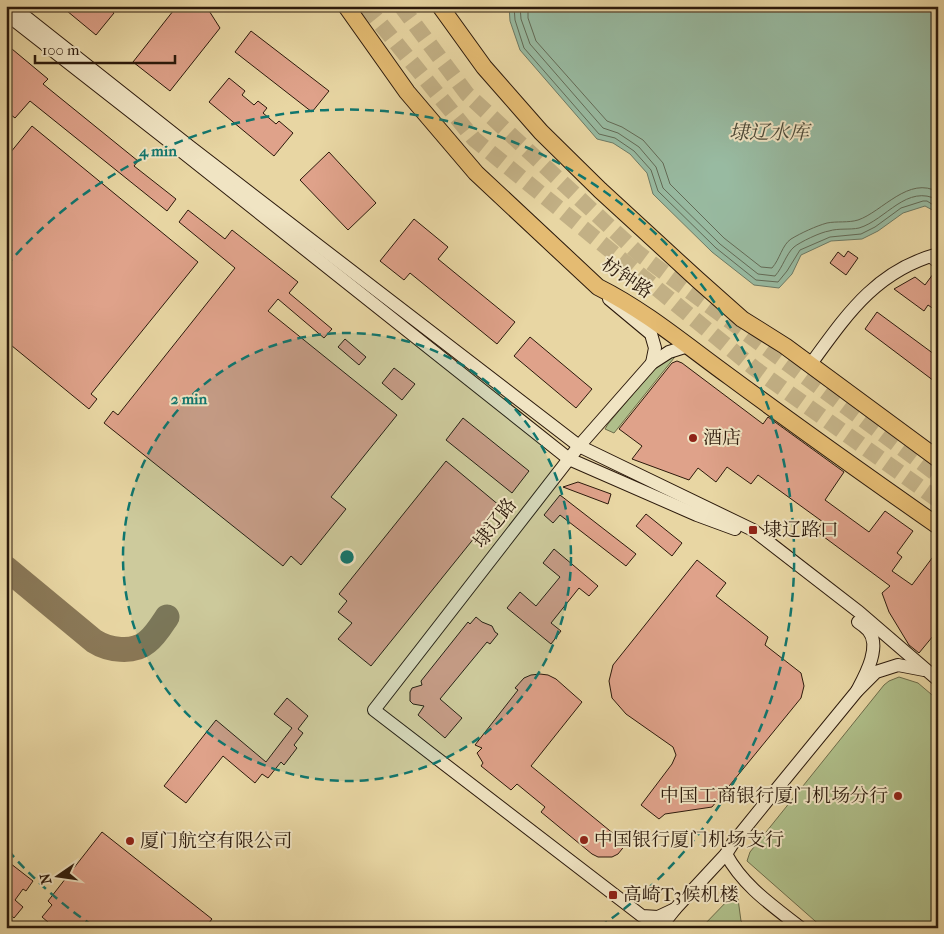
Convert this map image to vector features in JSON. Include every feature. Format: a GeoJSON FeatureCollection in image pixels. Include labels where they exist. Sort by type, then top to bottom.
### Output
{"type":"FeatureCollection","features":[{"type":"Feature","properties":{"kind":"highway","name":"枋钟路"},"geometry":{"type":"LineString","coordinates":[[346,6],[407,92],[476,173],[598,287],[630,304],[938,526]]}},
{"type":"Feature","properties":{"kind":"highway"},"geometry":{"type":"LineString","coordinates":[[440,6],[484,67],[541,132],[600,190],[742,319],[785,346],[938,459]]}},
{"type":"Feature","properties":{"kind":"main road"},"geometry":{"type":"LineString","coordinates":[[12,6],[189,146],[579,446],[753,530],[859,612],[938,680]]}},
{"type":"Feature","properties":{"kind":"main road"},"geometry":{"type":"LineString","coordinates":[[6,14],[569,459],[697,515],[751,535],[870,631],[874,648],[872,658],[857,691]]}},
{"type":"Feature","properties":{"kind":"main road"},"geometry":{"type":"LineString","coordinates":[[810,365],[846,316],[881,281],[901,268],[935,258]]}},
{"type":"Feature","properties":{"kind":"main road"},"geometry":{"type":"LineString","coordinates":[[598,287],[650,334],[654,348],[652,364]]}},
{"type":"Feature","properties":{"kind":"main road","name":"埭辽路"},"geometry":{"type":"LineString","coordinates":[[675,909],[658,916],[642,916],[374,710],[579,446],[652,364],[669,352],[688,346]]}},
{"type":"Feature","properties":{"kind":"main road"},"geometry":{"type":"LineString","coordinates":[[660,928],[726,854],[733,842],[857,691],[876,672],[898,665],[926,670]]}},
{"type":"Feature","properties":{"kind":"main road"},"geometry":{"type":"LineString","coordinates":[[726,854],[734,869],[754,891],[801,928]]}},
{"type":"Feature","properties":{"kind":"shaded area"},"geometry":{"type":"Polygon","coordinates":[[[678,353],[614,433],[605,429],[658,364],[678,353]]]}},
{"type":"Feature","properties":{"kind":"shaded area"},"geometry":{"type":"Polygon","coordinates":[[[899,677],[918,683],[938,700],[938,928],[823,928],[747,861],[750,852],[884,685],[899,677]]]}},
{"type":"Feature","properties":{"kind":"shaded area"},"geometry":{"type":"Polygon","coordinates":[[[731,897],[738,899],[741,921],[748,928],[701,928],[731,897]]]}},
{"type":"Feature","properties":{"kind":"water","name":"埭辽水库"},"geometry":{"type":"Polygon","coordinates":[[[509,6],[938,6],[938,213],[925,206],[903,213],[878,231],[862,239],[831,241],[801,255],[792,274],[779,288],[754,285],[712,252],[653,194],[647,173],[630,154],[613,143],[597,139],[520,50],[510,21],[509,6]]]}},
{"type":"Feature","properties":{"kind":"building"},"geometry":{"type":"Polygon","coordinates":[[[61,6],[106,6],[114,13],[96,35],[61,6]]]}},
{"type":"Feature","properties":{"kind":"building"},"geometry":{"type":"Polygon","coordinates":[[[177,6],[206,6],[220,28],[170,91],[133,62],[177,6]]]}},
{"type":"Feature","properties":{"kind":"building"},"geometry":{"type":"Polygon","coordinates":[[[251,31],[329,91],[312,112],[235,52],[251,31]]]}},
{"type":"Feature","properties":{"kind":"building"},"geometry":{"type":"Polygon","coordinates":[[[6,44],[48,79],[43,84],[138,161],[134,166],[176,199],[167,211],[30,101],[15,118],[6,111],[6,44]]]}},
{"type":"Feature","properties":{"kind":"building"},"geometry":{"type":"Polygon","coordinates":[[[229,78],[245,91],[242,95],[254,105],[258,101],[267,108],[263,113],[276,124],[279,121],[293,133],[274,156],[209,102],[229,78]]]}},
{"type":"Feature","properties":{"kind":"building"},"geometry":{"type":"Polygon","coordinates":[[[32,126],[198,262],[91,394],[97,399],[89,409],[6,341],[6,158],[32,126]]]}},
{"type":"Feature","properties":{"kind":"building"},"geometry":{"type":"Polygon","coordinates":[[[329,152],[376,203],[348,230],[300,180],[329,152]]]}},
{"type":"Feature","properties":{"kind":"building"},"geometry":{"type":"Polygon","coordinates":[[[188,210],[225,239],[232,230],[298,282],[289,293],[332,329],[324,338],[278,299],[268,311],[397,415],[331,497],[346,509],[301,565],[291,556],[283,566],[104,423],[113,411],[118,415],[235,268],[179,222],[188,210]]]}},
{"type":"Feature","properties":{"kind":"building"},"geometry":{"type":"Polygon","coordinates":[[[414,219],[448,247],[438,259],[515,322],[497,344],[410,273],[404,280],[380,261],[414,219]]]}},
{"type":"Feature","properties":{"kind":"building"},"geometry":{"type":"Polygon","coordinates":[[[848,251],[858,258],[846,275],[830,263],[838,252],[844,257],[848,251]]]}},
{"type":"Feature","properties":{"kind":"building"},"geometry":{"type":"Polygon","coordinates":[[[936,270],[938,270],[938,312],[928,305],[924,311],[894,289],[915,277],[925,285],[936,270]]]}},
{"type":"Feature","properties":{"kind":"building"},"geometry":{"type":"Polygon","coordinates":[[[877,312],[938,357],[938,384],[865,329],[877,312]]]}},
{"type":"Feature","properties":{"kind":"building"},"geometry":{"type":"Polygon","coordinates":[[[530,337],[592,389],[576,408],[514,356],[530,337]]]}},
{"type":"Feature","properties":{"kind":"building"},"geometry":{"type":"Polygon","coordinates":[[[345,339],[366,357],[359,365],[338,347],[345,339]]]}},
{"type":"Feature","properties":{"kind":"building"},"geometry":{"type":"Polygon","coordinates":[[[677,361],[763,424],[768,417],[844,472],[825,500],[869,532],[885,511],[913,531],[897,553],[902,557],[892,571],[912,585],[938,550],[938,630],[919,653],[909,645],[889,612],[882,593],[890,586],[816,531],[823,522],[758,475],[751,484],[727,467],[716,482],[698,468],[689,480],[632,459],[642,446],[619,429],[672,363],[677,361]]]}},
{"type":"Feature","properties":{"kind":"building"},"geometry":{"type":"Polygon","coordinates":[[[394,368],[415,384],[402,400],[382,383],[394,368]]]}},
{"type":"Feature","properties":{"kind":"building"},"geometry":{"type":"Polygon","coordinates":[[[463,418],[529,471],[512,493],[446,440],[463,418]]]}},
{"type":"Feature","properties":{"kind":"building"},"geometry":{"type":"Polygon","coordinates":[[[446,461],[500,506],[371,666],[338,639],[352,623],[338,612],[347,601],[339,594],[446,461]]]}},
{"type":"Feature","properties":{"kind":"building"},"geometry":{"type":"Polygon","coordinates":[[[578,482],[611,494],[608,504],[563,487],[578,482]]]}},
{"type":"Feature","properties":{"kind":"building"},"geometry":{"type":"Polygon","coordinates":[[[560,495],[636,554],[626,566],[560,515],[553,523],[544,515],[560,495]]]}},
{"type":"Feature","properties":{"kind":"building"},"geometry":{"type":"Polygon","coordinates":[[[646,514],[682,543],[672,556],[636,526],[646,514]]]}},
{"type":"Feature","properties":{"kind":"building"},"geometry":{"type":"Polygon","coordinates":[[[554,549],[598,586],[589,596],[579,588],[551,623],[561,631],[551,644],[507,608],[520,592],[536,606],[560,577],[543,563],[554,549]]]}},
{"type":"Feature","properties":{"kind":"building"},"geometry":{"type":"Polygon","coordinates":[[[697,560],[726,583],[716,596],[768,637],[765,645],[801,673],[804,686],[801,698],[712,807],[665,814],[659,819],[641,805],[672,764],[676,755],[673,747],[626,714],[612,698],[609,681],[613,665],[697,560]]]}},
{"type":"Feature","properties":{"kind":"building"},"geometry":{"type":"Polygon","coordinates":[[[476,617],[492,626],[498,634],[490,644],[487,642],[440,699],[462,718],[445,738],[418,715],[424,706],[413,704],[410,701],[410,692],[412,688],[422,685],[421,681],[468,622],[470,624],[476,617]]]}},
{"type":"Feature","properties":{"kind":"building"},"geometry":{"type":"Polygon","coordinates":[[[540,674],[556,679],[582,702],[531,766],[626,844],[618,854],[612,857],[598,857],[592,854],[541,812],[545,807],[517,784],[511,790],[481,766],[483,763],[477,753],[482,748],[475,745],[518,690],[515,688],[524,678],[540,674]]]}},
{"type":"Feature","properties":{"kind":"building"},"geometry":{"type":"Polygon","coordinates":[[[287,698],[308,716],[298,729],[303,733],[294,745],[297,748],[284,765],[281,762],[268,778],[262,774],[255,783],[223,756],[186,803],[164,786],[216,720],[266,762],[292,728],[274,714],[287,698]]]}},
{"type":"Feature","properties":{"kind":"building"},"geometry":{"type":"Polygon","coordinates":[[[102,832],[212,919],[205,928],[55,928],[42,917],[52,905],[48,901],[102,832]]]}},
{"type":"Feature","properties":{"kind":"building"},"geometry":{"type":"Polygon","coordinates":[[[6,860],[33,881],[26,891],[23,889],[15,900],[23,907],[14,918],[6,911],[6,860]]]}},
{"type":"Feature","properties":{"kind":"taxiway"},"geometry":{"type":"LineString","coordinates":[[6,568],[94,641],[106,647],[128,649],[141,646],[153,637],[167,617]]}},
{"type":"Feature","properties":{"kind":"tunnel"},"geometry":{"type":"LineString","coordinates":[[366,6],[474,139],[754,368],[938,500]]}},
{"type":"Feature","properties":{"kind":"tunnel"},"geometry":{"type":"LineString","coordinates":[[401,6],[467,94],[638,253],[938,475]]}},
{"type":"Feature","properties":{"kind":"place","name":"酒店"},"geometry":{"type":"Point","coordinates":[693,438]}},
{"type":"Feature","properties":{"kind":"place","name":"埭辽路口"},"geometry":{"type":"Point","coordinates":[753,530]}},
{"type":"Feature","properties":{"kind":"place","name":"中国工商银行厦门机场分行"},"geometry":{"type":"Point","coordinates":[898,796]}},
{"type":"Feature","properties":{"kind":"place","name":"中国银行厦门机场支行"},"geometry":{"type":"Point","coordinates":[584,840]}},
{"type":"Feature","properties":{"kind":"place","name":"厦门航空有限公司"},"geometry":{"type":"Point","coordinates":[130,841]}},
{"type":"Feature","properties":{"kind":"place","name":"高崎T3候机楼"},"geometry":{"type":"Point","coordinates":[613,895]}}]}
